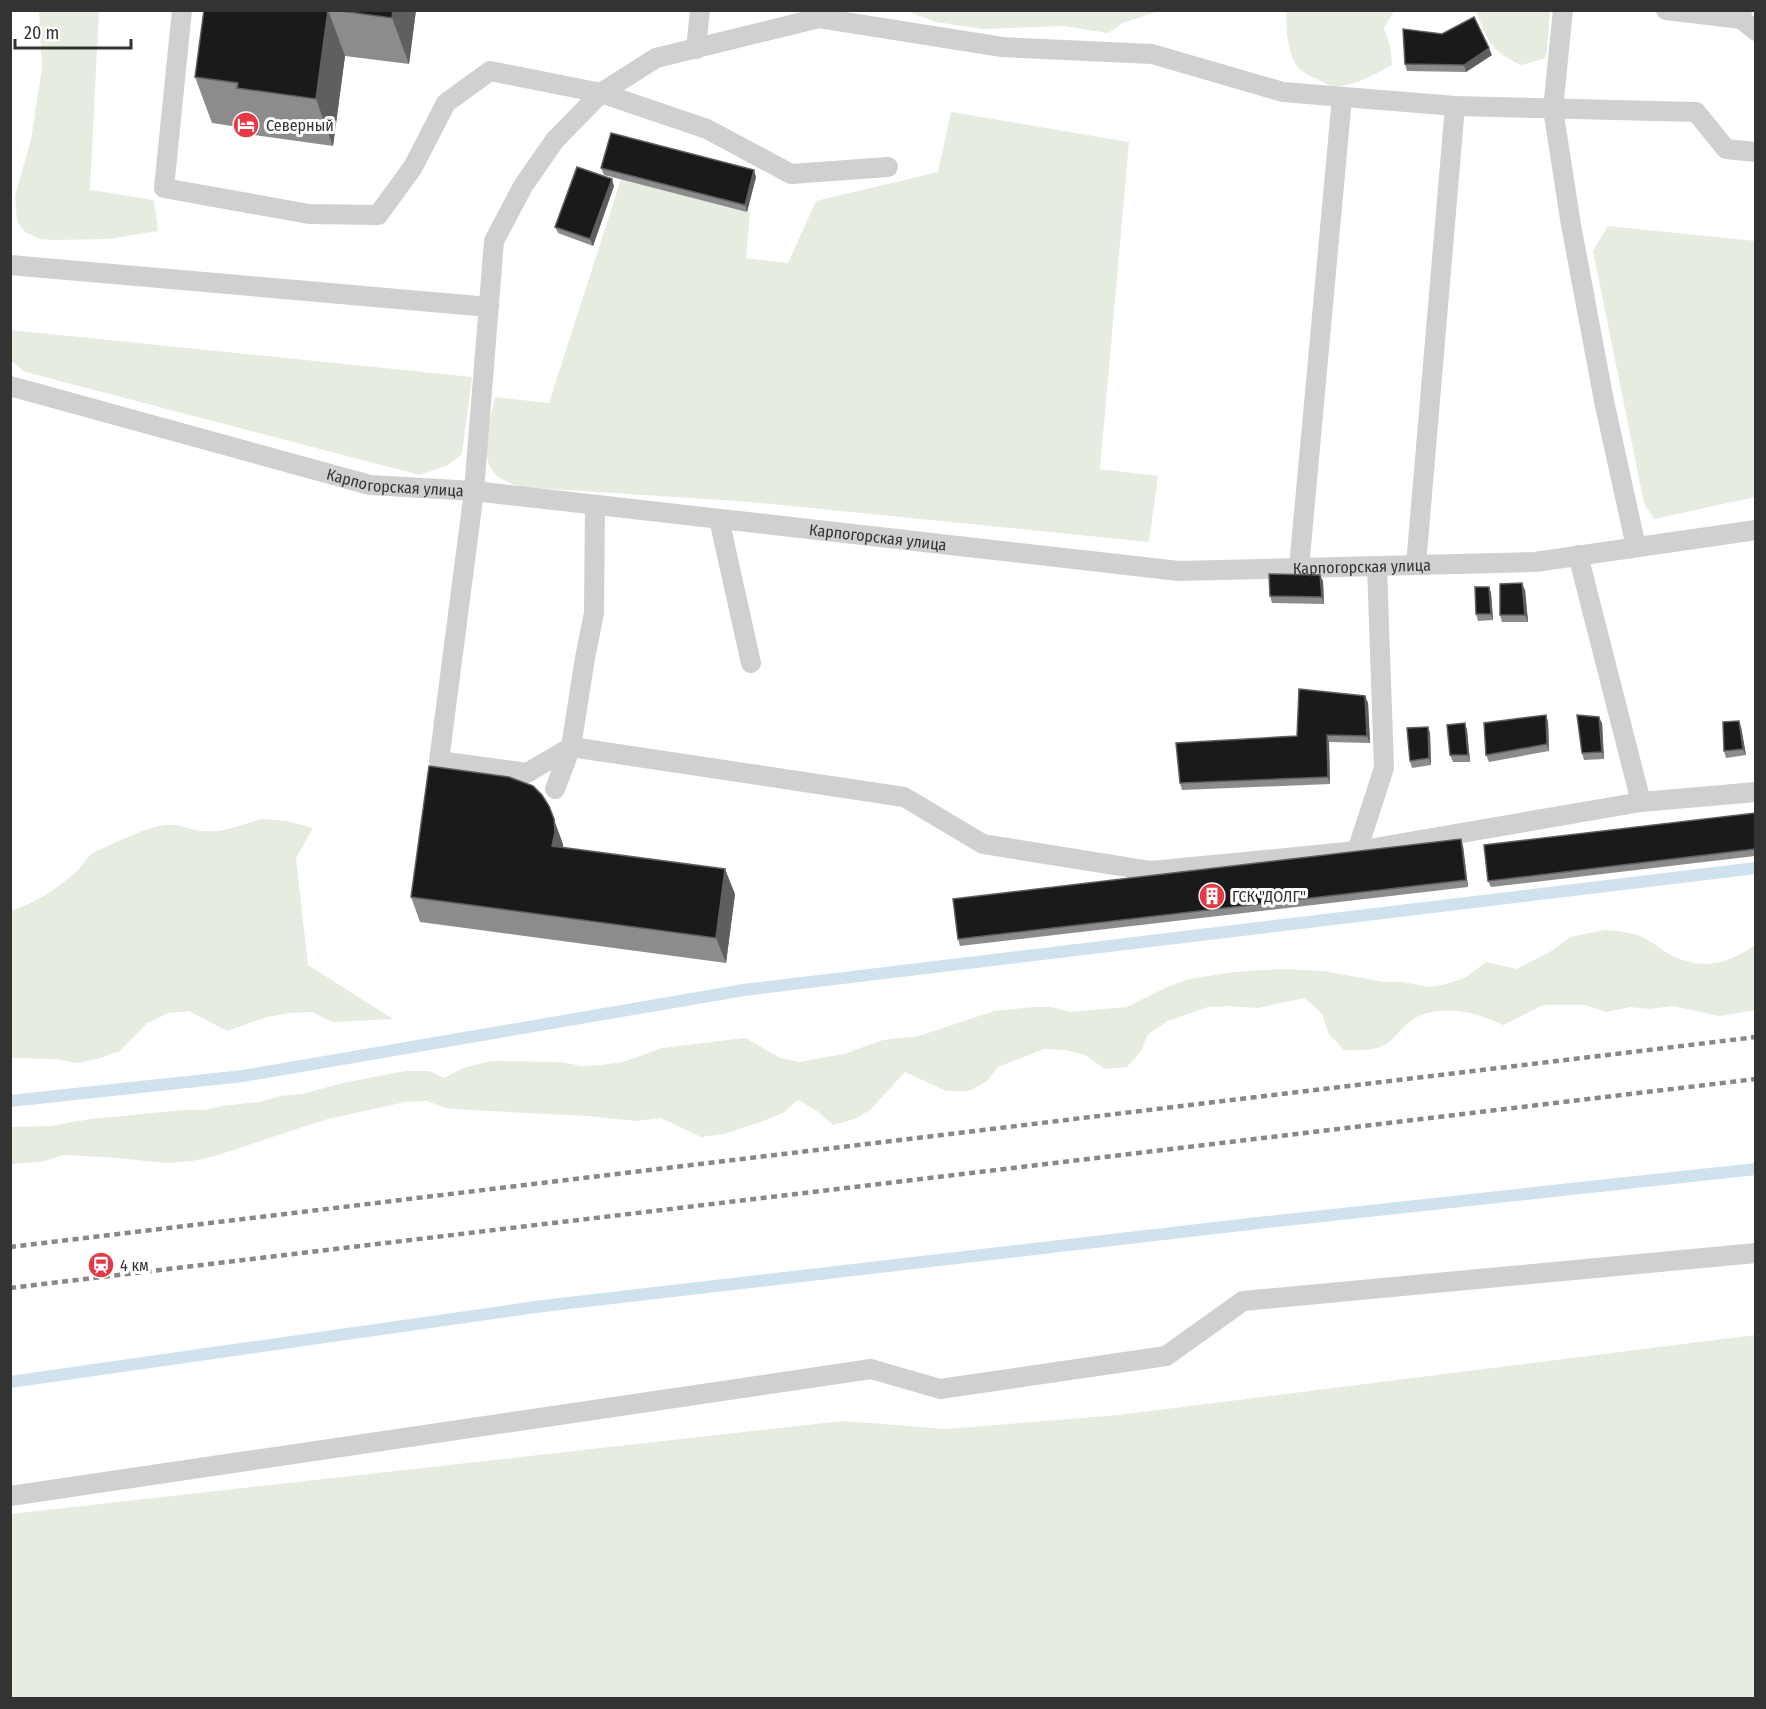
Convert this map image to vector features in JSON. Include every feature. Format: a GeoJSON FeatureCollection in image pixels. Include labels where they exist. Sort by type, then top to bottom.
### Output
{"type":"FeatureCollection","features":[{"type":"Feature","properties":{"kind":"lane"},"geometry":{"type":"LineString","coordinates":[[182,10],[164,188],[309,214],[378,215],[413,167],[446,103],[490,71],[601,93],[707,129],[791,174],[888,167]]}},
{"type":"Feature","properties":{"kind":"lane"},"geometry":{"type":"LineString","coordinates":[[696,49],[700,10]]}},
{"type":"Feature","properties":{"kind":"lane"},"geometry":{"type":"LineString","coordinates":[[1563,10],[1553,109],[1571,225],[1602,390],[1636,547]]}},
{"type":"Feature","properties":{"kind":"lane"},"geometry":{"type":"LineString","coordinates":[[1666,10],[1746,20]]}},
{"type":"Feature","properties":{"kind":"lane"},"geometry":{"type":"LineString","coordinates":[[1755,152],[1726,149],[1695,112],[1455,106],[1283,92],[1152,54],[1002,47],[819,18],[656,58],[601,93],[555,140],[523,186],[494,241],[474,491],[439,761],[526,773],[572,747],[904,797],[983,844],[1151,871],[1357,851],[1641,802],[1755,792]]}},
{"type":"Feature","properties":{"kind":"lane"},"geometry":{"type":"LineString","coordinates":[[1299,568],[1342,97]]}},
{"type":"Feature","properties":{"kind":"lane"},"geometry":{"type":"LineString","coordinates":[[1416,565],[1455,106]]}},
{"type":"Feature","properties":{"kind":"lane"},"geometry":{"type":"LineString","coordinates":[[10,265],[489,307]]}},
{"type":"Feature","properties":{"kind":"lane","name":"Карпогорская улица"},"geometry":{"type":"LineString","coordinates":[[10,386],[370,485],[474,491],[1179,571],[1535,562],[1755,530]]}},
{"type":"Feature","properties":{"kind":"lane"},"geometry":{"type":"LineString","coordinates":[[555,789],[572,747],[594,613],[595,505]]}},
{"type":"Feature","properties":{"kind":"lane"},"geometry":{"type":"LineString","coordinates":[[719,519],[751,663]]}},
{"type":"Feature","properties":{"kind":"lane"},"geometry":{"type":"LineString","coordinates":[[1578,555],[1641,802]]}},
{"type":"Feature","properties":{"kind":"lane"},"geometry":{"type":"LineString","coordinates":[[1357,851],[1384,768],[1377,566]]}},
{"type":"Feature","properties":{"kind":"lane"},"geometry":{"type":"LineString","coordinates":[[10,1496],[871,1369],[940,1389],[1166,1356],[1243,1301],[1755,1253]]}},
{"type":"Feature","properties":{"kind":"shaded area"},"geometry":{"type":"Polygon","coordinates":[[[39,11],[99,11],[90,190],[154,200],[158,231],[108,239],[39,239],[25,232],[17,221],[15,196],[31,140],[42,67],[39,11]]]}},
{"type":"Feature","properties":{"kind":"shaded area"},"geometry":{"type":"Polygon","coordinates":[[[907,11],[1158,11],[1123,23],[1108,33],[1063,26],[983,29],[936,22],[907,11]]]}},
{"type":"Feature","properties":{"kind":"shaded area"},"geometry":{"type":"Polygon","coordinates":[[[1287,11],[1394,11],[1384,28],[1390,46],[1392,65],[1364,79],[1342,86],[1331,86],[1311,77],[1299,68],[1291,54],[1286,24],[1287,11]]]}},
{"type":"Feature","properties":{"kind":"shaded area"},"geometry":{"type":"Polygon","coordinates":[[[1476,11],[1550,11],[1546,58],[1521,65],[1510,60],[1491,44],[1476,11]]]}},
{"type":"Feature","properties":{"kind":"shaded area"},"geometry":{"type":"Polygon","coordinates":[[[951,112],[1129,142],[1100,469],[1158,476],[1149,542],[752,502],[522,487],[500,478],[492,470],[486,451],[486,440],[495,397],[549,403],[621,179],[750,212],[746,258],[788,263],[816,201],[938,172],[951,112]]]}},
{"type":"Feature","properties":{"kind":"shaded area"},"geometry":{"type":"Polygon","coordinates":[[[1608,226],[1755,241],[1755,497],[1654,519],[1644,503],[1593,251],[1608,226]]]}},
{"type":"Feature","properties":{"kind":"shaded area"},"geometry":{"type":"Polygon","coordinates":[[[10,330],[472,377],[462,454],[448,465],[420,475],[33,374],[24,371],[11,361],[10,330]]]}},
{"type":"Feature","properties":{"kind":"shaded area"},"geometry":{"type":"Polygon","coordinates":[[[263,819],[287,821],[313,828],[296,858],[308,965],[393,1019],[332,1022],[312,1012],[289,1013],[267,1017],[227,1031],[189,1011],[169,1013],[147,1023],[120,1051],[97,1059],[77,1063],[54,1059],[11,1058],[11,911],[53,890],[77,871],[96,851],[142,832],[169,825],[200,831],[220,831],[263,819]]]}},
{"type":"Feature","properties":{"kind":"shaded area"},"geometry":{"type":"Polygon","coordinates":[[[1605,930],[1638,935],[1669,954],[1692,963],[1724,961],[1755,945],[1755,1010],[1719,1016],[1673,1006],[1650,1009],[1630,1007],[1606,1012],[1586,1005],[1543,1005],[1503,1025],[1472,1014],[1438,1011],[1413,1019],[1384,1045],[1367,1050],[1344,1050],[1329,1034],[1322,1014],[1305,998],[1257,1008],[1208,1007],[1168,1021],[1148,1034],[1141,1051],[1127,1067],[1105,1069],[1085,1055],[1065,1050],[1044,1049],[998,1067],[987,1081],[969,1091],[946,1091],[905,1072],[870,1110],[854,1119],[833,1125],[817,1111],[798,1100],[783,1113],[763,1121],[724,1134],[701,1137],[661,1118],[637,1121],[446,1108],[427,1101],[405,1102],[324,1120],[215,1156],[192,1161],[166,1163],[64,1155],[41,1162],[11,1164],[11,1127],[50,1126],[91,1119],[204,1110],[302,1094],[343,1083],[405,1071],[429,1071],[444,1078],[463,1068],[491,1061],[602,1065],[623,1062],[662,1048],[745,1038],[781,1058],[799,1062],[844,1054],[883,1040],[919,1036],[994,1011],[1052,1007],[1070,1012],[1127,1007],[1189,979],[1234,972],[1280,969],[1324,971],[1384,982],[1403,982],[1429,987],[1447,984],[1466,977],[1486,962],[1517,969],[1553,950],[1570,937],[1605,930]]]}},
{"type":"Feature","properties":{"kind":"shaded area"},"geometry":{"type":"Polygon","coordinates":[[[1755,1335],[1755,1698],[11,1698],[11,1514],[843,1421],[947,1429],[1118,1415],[1755,1335]]]}},
{"type":"Feature","properties":{"kind":"building"},"geometry":{"type":"Polygon","coordinates":[[[204,10],[328,10],[316,99],[237,88],[238,83],[195,77],[204,10]]]}},
{"type":"Feature","properties":{"kind":"building"},"geometry":{"type":"Polygon","coordinates":[[[334,10],[393,10],[392,18],[334,10]]]}},
{"type":"Feature","properties":{"kind":"building"},"geometry":{"type":"Polygon","coordinates":[[[1474,17],[1489,48],[1464,65],[1405,64],[1403,29],[1442,34],[1474,17]]]}},
{"type":"Feature","properties":{"kind":"building"},"geometry":{"type":"Polygon","coordinates":[[[611,133],[754,170],[745,205],[601,168],[611,133]]]}},
{"type":"Feature","properties":{"kind":"building"},"geometry":{"type":"Polygon","coordinates":[[[577,167],[612,179],[590,239],[555,227],[577,167]]]}},
{"type":"Feature","properties":{"kind":"building"},"geometry":{"type":"Polygon","coordinates":[[[1269,574],[1320,575],[1322,597],[1270,596],[1269,574]]]}},
{"type":"Feature","properties":{"kind":"building"},"geometry":{"type":"Polygon","coordinates":[[[1522,583],[1525,615],[1500,615],[1500,584],[1522,583]]]}},
{"type":"Feature","properties":{"kind":"building"},"geometry":{"type":"Polygon","coordinates":[[[1475,587],[1489,587],[1491,614],[1476,614],[1475,587]]]}},
{"type":"Feature","properties":{"kind":"building"},"geometry":{"type":"Polygon","coordinates":[[[1299,689],[1365,696],[1367,736],[1327,735],[1328,777],[1180,783],[1176,743],[1297,736],[1299,689]]]}},
{"type":"Feature","properties":{"kind":"building"},"geometry":{"type":"Polygon","coordinates":[[[1546,715],[1547,744],[1486,755],[1484,723],[1546,715]]]}},
{"type":"Feature","properties":{"kind":"building"},"geometry":{"type":"Polygon","coordinates":[[[1577,715],[1599,717],[1602,752],[1582,753],[1577,715]]]}},
{"type":"Feature","properties":{"kind":"building"},"geometry":{"type":"Polygon","coordinates":[[[1739,721],[1743,749],[1724,751],[1723,722],[1739,721]]]}},
{"type":"Feature","properties":{"kind":"building"},"geometry":{"type":"Polygon","coordinates":[[[1465,723],[1468,755],[1450,755],[1447,725],[1465,723]]]}},
{"type":"Feature","properties":{"kind":"building"},"geometry":{"type":"Polygon","coordinates":[[[1428,727],[1429,758],[1410,761],[1407,728],[1428,727]]]}},
{"type":"Feature","properties":{"kind":"building"},"geometry":{"type":"Polygon","coordinates":[[[429,766],[509,777],[533,786],[549,806],[554,819],[555,832],[552,846],[725,869],[716,938],[411,897],[429,766]]]}},
{"type":"Feature","properties":{"kind":"building"},"geometry":{"type":"Polygon","coordinates":[[[1755,813],[1755,849],[1488,881],[1484,845],[1755,813]]]}},
{"type":"Feature","properties":{"kind":"building","name":"ГСК \"ДОЛГ\""},"geometry":{"type":"Polygon","coordinates":[[[1461,839],[1466,880],[958,939],[953,899],[1461,839]]]}},
{"type":"Feature","properties":{"kind":"waterway"},"geometry":{"type":"LineString","coordinates":[[10,1101],[243,1076],[744,990],[1756,868]]}},
{"type":"Feature","properties":{"kind":"waterway"},"geometry":{"type":"LineString","coordinates":[[10,1382],[543,1306],[1267,1222],[1756,1169]]}},
{"type":"Feature","properties":{"kind":"railway"},"geometry":{"type":"LineString","coordinates":[[10,1247],[1756,1037]]}},
{"type":"Feature","properties":{"kind":"railway"},"geometry":{"type":"LineString","coordinates":[[10,1288],[1756,1079]]}},
{"type":"Feature","properties":{"kind":"place","name":"Северный"},"geometry":{"type":"Point","coordinates":[246,125]}},
{"type":"Feature","properties":{"kind":"place","name":"ГСК \"ДОЛГ\""},"geometry":{"type":"Point","coordinates":[1212,896]}},
{"type":"Feature","properties":{"kind":"place","name":"4 км"},"geometry":{"type":"Point","coordinates":[101,1265]}}]}
